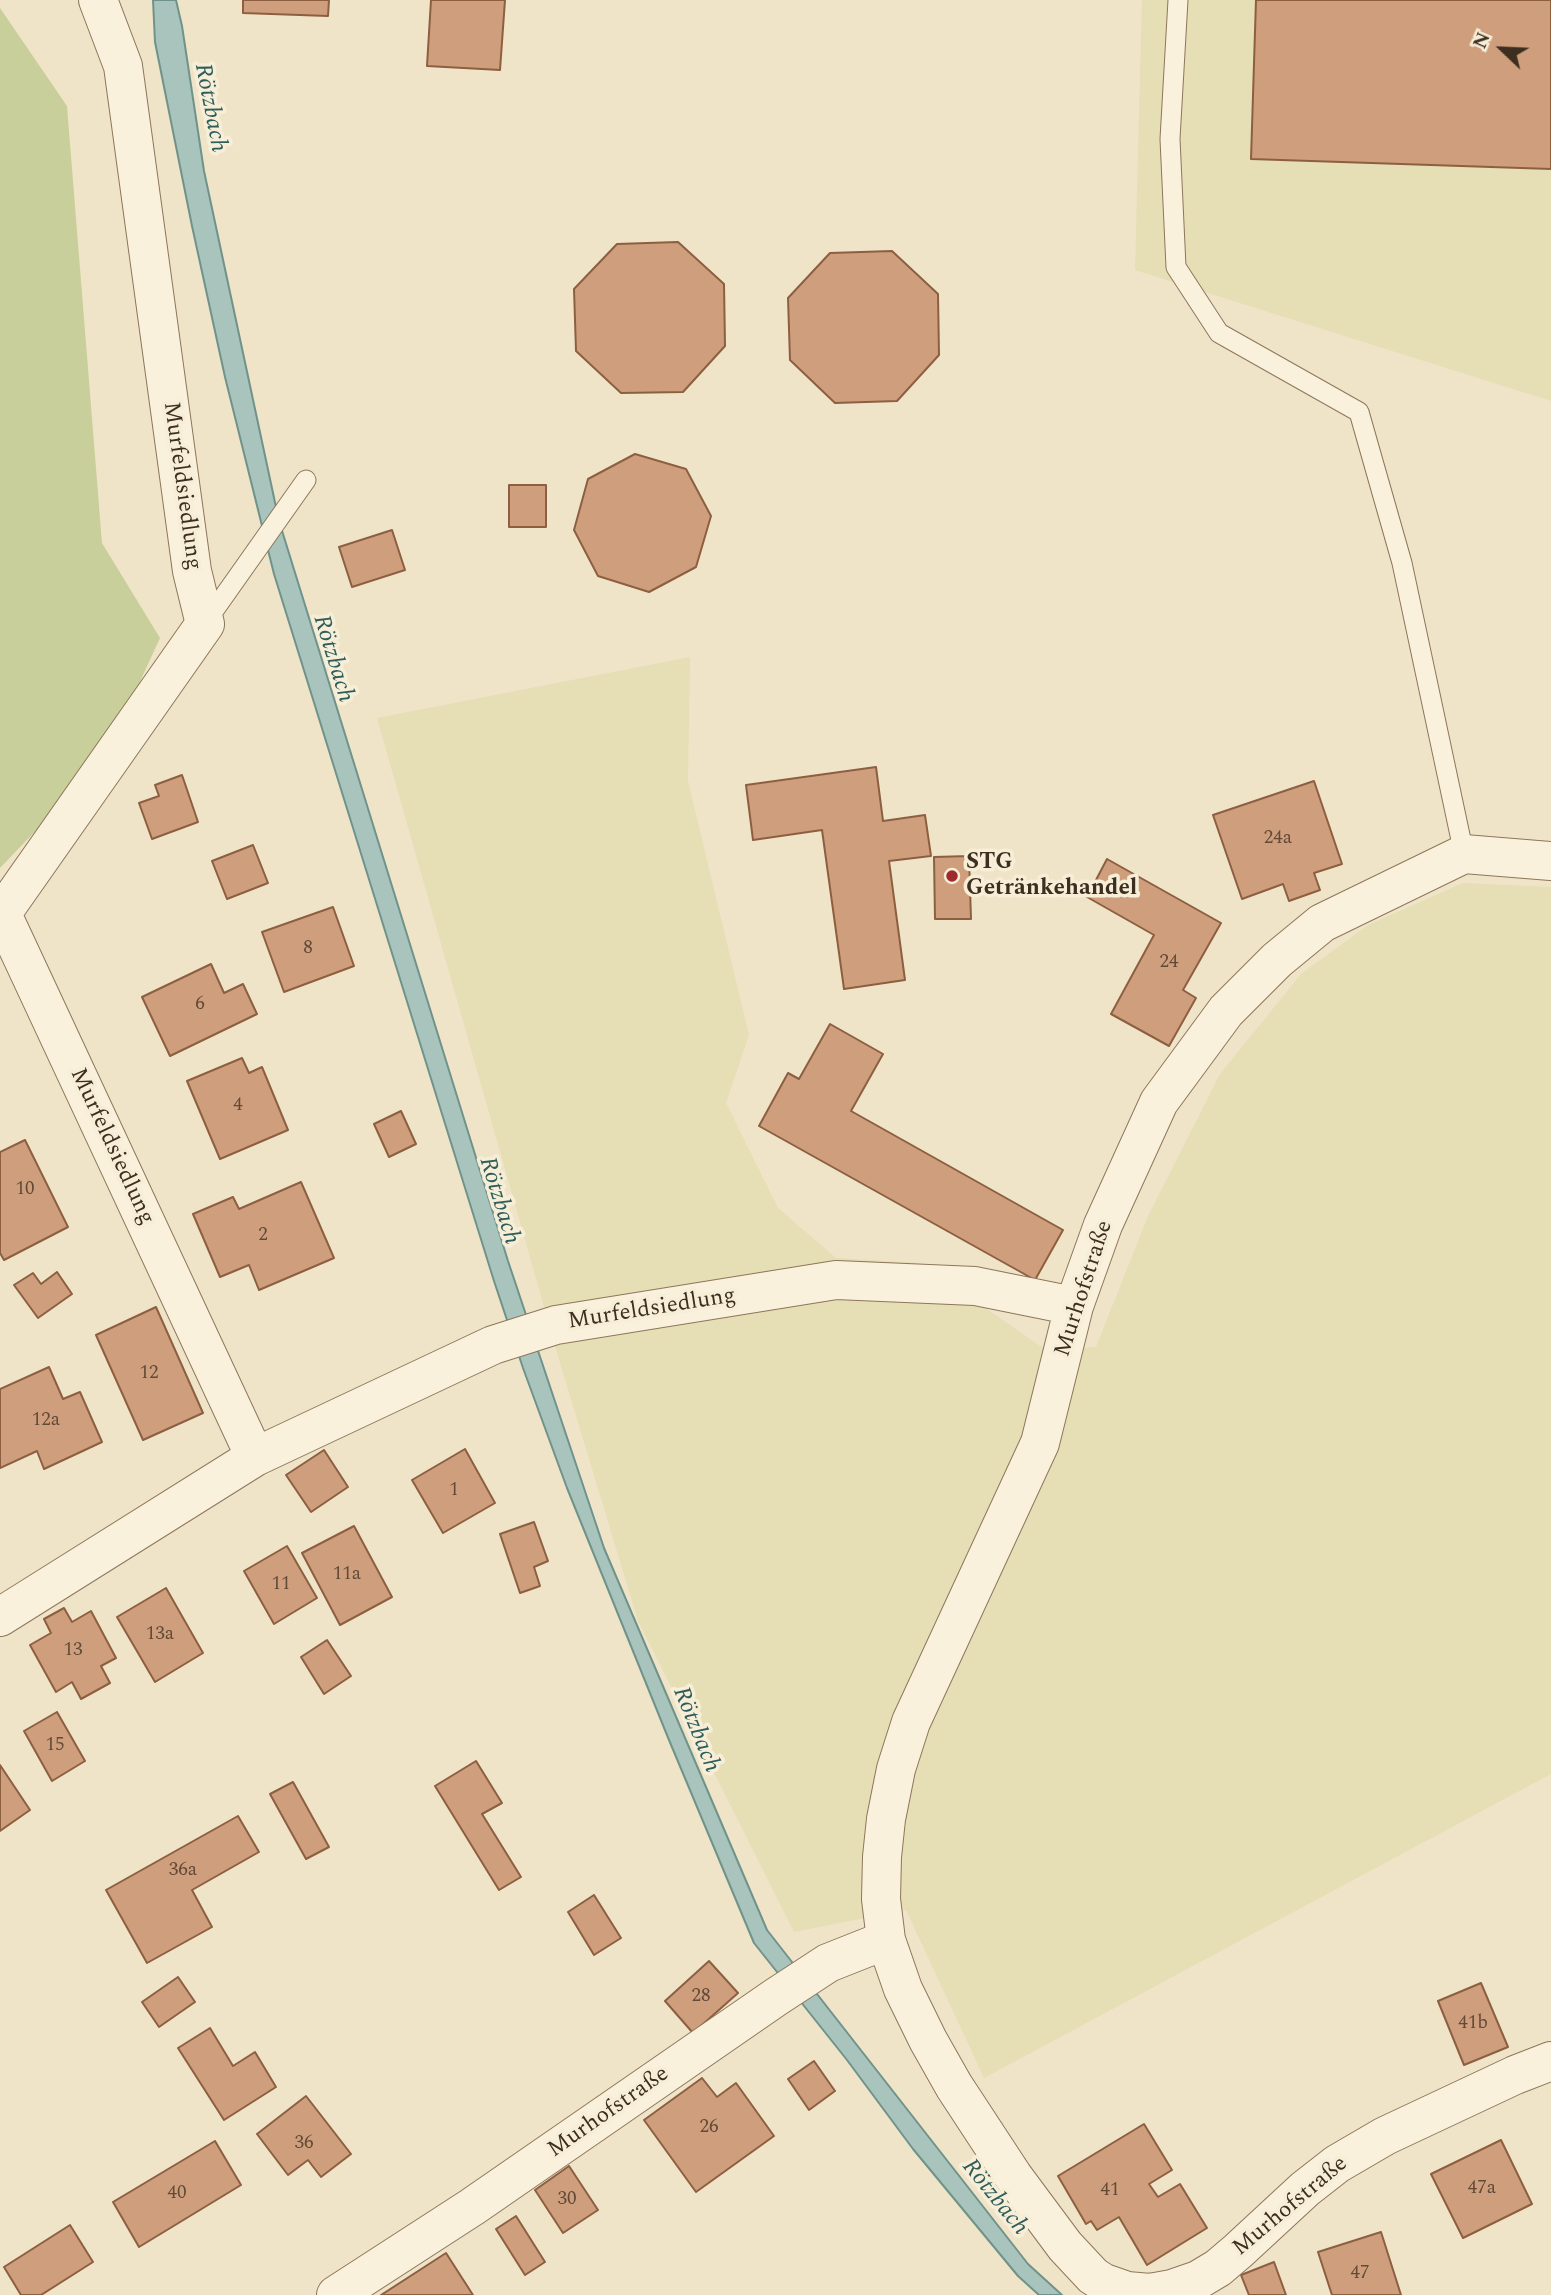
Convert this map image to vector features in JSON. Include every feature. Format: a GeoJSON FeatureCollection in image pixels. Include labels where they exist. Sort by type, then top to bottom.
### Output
{"type":"FeatureCollection","features":[{"type":"Feature","properties":{"kind":"street","name":"Murfeldsiedlung"},"geometry":{"type":"LineString","coordinates":[[98,0],[123,66],[192,571],[205,624],[1,915],[255,1457]]}},
{"type":"Feature","properties":{"kind":"street","name":"Murhofstraße"},"geometry":{"type":"LineString","coordinates":[[1551,860],[1464,854],[1322,923],[1278,960],[1226,1011],[1159,1102],[1103,1225],[1074,1307],[1040,1443],[911,1722],[896,1769],[882,1857],[881,1899],[886,1940],[903,1989],[928,2040],[954,2086],[1036,2209],[1101,2289],[1150,2293],[1198,2280],[1228,2259],[1305,2189],[1337,2164],[1385,2136],[1551,2061]]}},
{"type":"Feature","properties":{"kind":"street","name":"Murfeldsiedlung"},"geometry":{"type":"LineString","coordinates":[[0,1617],[255,1457],[493,1345],[556,1325],[836,1280],[975,1286],[1074,1307]]}},
{"type":"Feature","properties":{"kind":"street","name":"Murhofstraße"},"geometry":{"type":"LineString","coordinates":[[336,2295],[472,2207],[776,1997],[828,1964],[886,1940]]}},
{"type":"Feature","properties":{"kind":"lane"},"geometry":{"type":"LineString","coordinates":[[1178,0],[1170,139],[1176,267],[1219,333],[1359,412],[1402,564],[1464,854]]}},
{"type":"Feature","properties":{"kind":"lane"},"geometry":{"type":"LineString","coordinates":[[205,624],[306,480]]}},
{"type":"Feature","properties":{"kind":"shaded area"},"geometry":{"type":"Polygon","coordinates":[[[1142,0],[1551,0],[1551,401],[1135,270],[1142,0]]]}},
{"type":"Feature","properties":{"kind":"shaded area"},"geometry":{"type":"Polygon","coordinates":[[[690,657],[688,781],[749,1035],[726,1103],[778,1208],[836,1258],[921,1263],[1046,1350],[1096,1347],[1148,1216],[1220,1074],[1301,974],[1368,925],[1463,883],[1551,887],[1551,1774],[984,2078],[906,1910],[794,1932],[638,1621],[560,1363],[377,718],[690,657]]]}},
{"type":"Feature","properties":{"kind":"green space"},"geometry":{"type":"Polygon","coordinates":[[[0,8],[67,106],[102,543],[160,638],[132,699],[69,796],[0,868],[0,8]]]}},
{"type":"Feature","properties":{"kind":"water"},"geometry":{"type":"Polygon","coordinates":[[[153,0],[176,0],[204,171],[279,521],[508,1261],[604,1548],[767,1930],[1028,2264],[1062,2295],[1039,2295],[1018,2276],[913,2149],[847,2060],[754,1943],[567,1488],[494,1281],[274,574],[225,377],[192,226],[155,42],[153,0]]]}},
{"type":"Feature","properties":{"kind":"building"},"geometry":{"type":"Polygon","coordinates":[[[243,0],[329,0],[328,16],[243,13],[243,0]]]}},
{"type":"Feature","properties":{"kind":"building"},"geometry":{"type":"Polygon","coordinates":[[[431,0],[505,0],[500,70],[427,66],[431,0]]]}},
{"type":"Feature","properties":{"kind":"building"},"geometry":{"type":"Polygon","coordinates":[[[1256,0],[1551,0],[1551,169],[1251,159],[1256,0]]]}},
{"type":"Feature","properties":{"kind":"building"},"geometry":{"type":"Polygon","coordinates":[[[678,242],[724,284],[725,346],[683,392],[621,393],[576,351],[574,289],[617,244],[678,242]]]}},
{"type":"Feature","properties":{"kind":"building"},"geometry":{"type":"Polygon","coordinates":[[[892,251],[938,294],[939,355],[897,401],[835,403],[790,360],[788,298],[830,253],[892,251]]]}},
{"type":"Feature","properties":{"kind":"building"},"geometry":{"type":"Polygon","coordinates":[[[635,454],[686,469],[711,516],[696,567],[649,592],[598,576],[574,530],[588,479],[635,454]]]}},
{"type":"Feature","properties":{"kind":"building"},"geometry":{"type":"Polygon","coordinates":[[[509,485],[546,485],[546,527],[509,527],[509,485]]]}},
{"type":"Feature","properties":{"kind":"building"},"geometry":{"type":"Polygon","coordinates":[[[392,530],[405,570],[352,587],[339,547],[392,530]]]}},
{"type":"Feature","properties":{"kind":"building"},"geometry":{"type":"Polygon","coordinates":[[[876,767],[883,821],[925,815],[931,856],[889,861],[905,980],[844,989],[822,830],[753,840],[746,785],[876,767]]]}},
{"type":"Feature","properties":{"kind":"building"},"geometry":{"type":"Polygon","coordinates":[[[182,775],[198,822],[152,839],[139,803],[159,796],[155,785],[182,775]]]}},
{"type":"Feature","properties":{"kind":"building"},"geometry":{"type":"Polygon","coordinates":[[[1314,781],[1342,864],[1314,873],[1320,890],[1289,901],[1283,884],[1242,899],[1213,815],[1314,781]]]}},
{"type":"Feature","properties":{"kind":"building"},"geometry":{"type":"Polygon","coordinates":[[[253,845],[268,883],[227,899],[212,861],[253,845]]]}},
{"type":"Feature","properties":{"kind":"building","name":"STG Getränkehandel"},"geometry":{"type":"Polygon","coordinates":[[[969,856],[971,919],[935,919],[934,857],[969,856]]]}},
{"type":"Feature","properties":{"kind":"building"},"geometry":{"type":"Polygon","coordinates":[[[1107,859],[1221,923],[1183,990],[1196,998],[1169,1046],[1111,1014],[1154,935],[1087,897],[1107,859]]]}},
{"type":"Feature","properties":{"kind":"building"},"geometry":{"type":"Polygon","coordinates":[[[333,907],[354,966],[284,992],[262,932],[333,907]]]}},
{"type":"Feature","properties":{"kind":"building"},"geometry":{"type":"Polygon","coordinates":[[[211,964],[224,993],[243,984],[257,1014],[170,1056],[142,997],[211,964]]]}},
{"type":"Feature","properties":{"kind":"building"},"geometry":{"type":"Polygon","coordinates":[[[830,1024],[883,1054],[851,1111],[1063,1230],[1035,1280],[759,1126],[788,1073],[799,1079],[830,1024]]]}},
{"type":"Feature","properties":{"kind":"building"},"geometry":{"type":"Polygon","coordinates":[[[242,1058],[249,1073],[262,1067],[288,1130],[220,1159],[187,1081],[242,1058]]]}},
{"type":"Feature","properties":{"kind":"building"},"geometry":{"type":"Polygon","coordinates":[[[401,1111],[416,1144],[389,1157],[374,1124],[401,1111]]]}},
{"type":"Feature","properties":{"kind":"building"},"geometry":{"type":"Polygon","coordinates":[[[25,1140],[68,1227],[4,1260],[0,1253],[0,1152],[25,1140]]]}},
{"type":"Feature","properties":{"kind":"building"},"geometry":{"type":"Polygon","coordinates":[[[301,1182],[334,1258],[259,1290],[249,1265],[220,1277],[193,1214],[233,1197],[239,1209],[301,1182]]]}},
{"type":"Feature","properties":{"kind":"building"},"geometry":{"type":"Polygon","coordinates":[[[57,1272],[72,1294],[38,1318],[14,1285],[33,1273],[41,1284],[57,1272]]]}},
{"type":"Feature","properties":{"kind":"building"},"geometry":{"type":"Polygon","coordinates":[[[156,1307],[203,1413],[143,1440],[96,1335],[156,1307]]]}},
{"type":"Feature","properties":{"kind":"building"},"geometry":{"type":"Polygon","coordinates":[[[49,1367],[63,1399],[80,1392],[102,1442],[44,1469],[37,1451],[0,1468],[0,1389],[49,1367]]]}},
{"type":"Feature","properties":{"kind":"building"},"geometry":{"type":"Polygon","coordinates":[[[465,1449],[495,1503],[443,1533],[412,1480],[465,1449]]]}},
{"type":"Feature","properties":{"kind":"building"},"geometry":{"type":"Polygon","coordinates":[[[324,1450],[348,1487],[311,1512],[286,1475],[324,1450]]]}},
{"type":"Feature","properties":{"kind":"building"},"geometry":{"type":"Polygon","coordinates":[[[534,1522],[548,1561],[534,1567],[540,1586],[520,1593],[500,1534],[534,1522]]]}},
{"type":"Feature","properties":{"kind":"building"},"geometry":{"type":"Polygon","coordinates":[[[354,1526],[392,1597],[340,1625],[302,1553],[354,1526]]]}},
{"type":"Feature","properties":{"kind":"building"},"geometry":{"type":"Polygon","coordinates":[[[287,1546],[317,1598],[274,1624],[244,1571],[287,1546]]]}},
{"type":"Feature","properties":{"kind":"building"},"geometry":{"type":"Polygon","coordinates":[[[166,1588],[203,1653],[155,1682],[117,1617],[166,1588]]]}},
{"type":"Feature","properties":{"kind":"building"},"geometry":{"type":"Polygon","coordinates":[[[64,1608],[72,1622],[91,1611],[116,1658],[101,1666],[110,1683],[81,1699],[72,1682],[56,1692],[30,1645],[51,1633],[44,1619],[64,1608]]]}},
{"type":"Feature","properties":{"kind":"building"},"geometry":{"type":"Polygon","coordinates":[[[327,1640],[351,1676],[324,1694],[301,1657],[327,1640]]]}},
{"type":"Feature","properties":{"kind":"building"},"geometry":{"type":"Polygon","coordinates":[[[57,1712],[85,1761],[52,1781],[24,1731],[57,1712]]]}},
{"type":"Feature","properties":{"kind":"building"},"geometry":{"type":"Polygon","coordinates":[[[476,1761],[502,1803],[482,1814],[521,1877],[499,1890],[435,1786],[476,1761]]]}},
{"type":"Feature","properties":{"kind":"building"},"geometry":{"type":"Polygon","coordinates":[[[0,1765],[30,1810],[0,1831],[0,1765]]]}},
{"type":"Feature","properties":{"kind":"building"},"geometry":{"type":"Polygon","coordinates":[[[293,1782],[329,1847],[306,1859],[270,1794],[293,1782]]]}},
{"type":"Feature","properties":{"kind":"building"},"geometry":{"type":"Polygon","coordinates":[[[238,1816],[259,1852],[192,1890],[212,1927],[147,1963],[106,1890],[238,1816]]]}},
{"type":"Feature","properties":{"kind":"building"},"geometry":{"type":"Polygon","coordinates":[[[594,1895],[621,1938],[594,1955],[568,1912],[594,1895]]]}},
{"type":"Feature","properties":{"kind":"building"},"geometry":{"type":"Polygon","coordinates":[[[709,1961],[738,1993],[693,2033],[665,2001],[709,1961]]]}},
{"type":"Feature","properties":{"kind":"building"},"geometry":{"type":"Polygon","coordinates":[[[178,1977],[195,2002],[159,2027],[142,2002],[178,1977]]]}},
{"type":"Feature","properties":{"kind":"building"},"geometry":{"type":"Polygon","coordinates":[[[1481,1983],[1508,2047],[1464,2065],[1438,2001],[1481,1983]]]}},
{"type":"Feature","properties":{"kind":"building"},"geometry":{"type":"Polygon","coordinates":[[[210,2028],[233,2066],[255,2052],[276,2087],[224,2120],[178,2048],[210,2028]]]}},
{"type":"Feature","properties":{"kind":"building"},"geometry":{"type":"Polygon","coordinates":[[[814,2061],[835,2091],[809,2110],[788,2079],[814,2061]]]}},
{"type":"Feature","properties":{"kind":"building"},"geometry":{"type":"Polygon","coordinates":[[[702,2078],[717,2097],[736,2083],[774,2136],[696,2192],[644,2120],[702,2078]]]}},
{"type":"Feature","properties":{"kind":"building"},"geometry":{"type":"Polygon","coordinates":[[[306,2096],[351,2154],[321,2177],[308,2160],[288,2175],[257,2134],[306,2096]]]}},
{"type":"Feature","properties":{"kind":"building"},"geometry":{"type":"Polygon","coordinates":[[[1144,2124],[1172,2170],[1149,2184],[1158,2197],[1180,2184],[1207,2228],[1147,2265],[1119,2217],[1097,2230],[1091,2221],[1086,2224],[1058,2176],[1144,2124]]]}},
{"type":"Feature","properties":{"kind":"building"},"geometry":{"type":"Polygon","coordinates":[[[1501,2140],[1532,2204],[1463,2238],[1431,2174],[1501,2140]]]}},
{"type":"Feature","properties":{"kind":"building"},"geometry":{"type":"Polygon","coordinates":[[[215,2141],[241,2185],[139,2247],[113,2202],[215,2141]]]}},
{"type":"Feature","properties":{"kind":"building"},"geometry":{"type":"Polygon","coordinates":[[[569,2166],[598,2210],[563,2233],[535,2190],[569,2166]]]}},
{"type":"Feature","properties":{"kind":"building"},"geometry":{"type":"Polygon","coordinates":[[[516,2216],[545,2262],[525,2275],[496,2229],[516,2216]]]}},
{"type":"Feature","properties":{"kind":"building"},"geometry":{"type":"Polygon","coordinates":[[[70,2225],[93,2262],[41,2295],[21,2295],[4,2267],[70,2225]]]}},
{"type":"Feature","properties":{"kind":"building"},"geometry":{"type":"Polygon","coordinates":[[[1381,2232],[1401,2295],[1332,2295],[1318,2252],[1381,2232]]]}},
{"type":"Feature","properties":{"kind":"building"},"geometry":{"type":"Polygon","coordinates":[[[446,2253],[473,2295],[381,2295],[446,2253]]]}},
{"type":"Feature","properties":{"kind":"building"},"geometry":{"type":"Polygon","coordinates":[[[1274,2262],[1286,2295],[1249,2295],[1241,2275],[1274,2262]]]}},
{"type":"Feature","properties":{"kind":"place","name":"STG Getränkehandel"},"geometry":{"type":"Point","coordinates":[952,876]}},
{"type":"Feature","properties":{"kind":"water label","name":"Rötzbach"},"geometry":{"type":"Point","coordinates":[209,108]}},
{"type":"Feature","properties":{"kind":"water label","name":"Rötzbach"},"geometry":{"type":"Point","coordinates":[332,659]}},
{"type":"Feature","properties":{"kind":"water label","name":"Rötzbach"},"geometry":{"type":"Point","coordinates":[498,1201]}},
{"type":"Feature","properties":{"kind":"water label","name":"Rötzbach"},"geometry":{"type":"Point","coordinates":[695,1730]}},
{"type":"Feature","properties":{"kind":"water label","name":"Rötzbach"},"geometry":{"type":"Point","coordinates":[994,2198]}}]}
